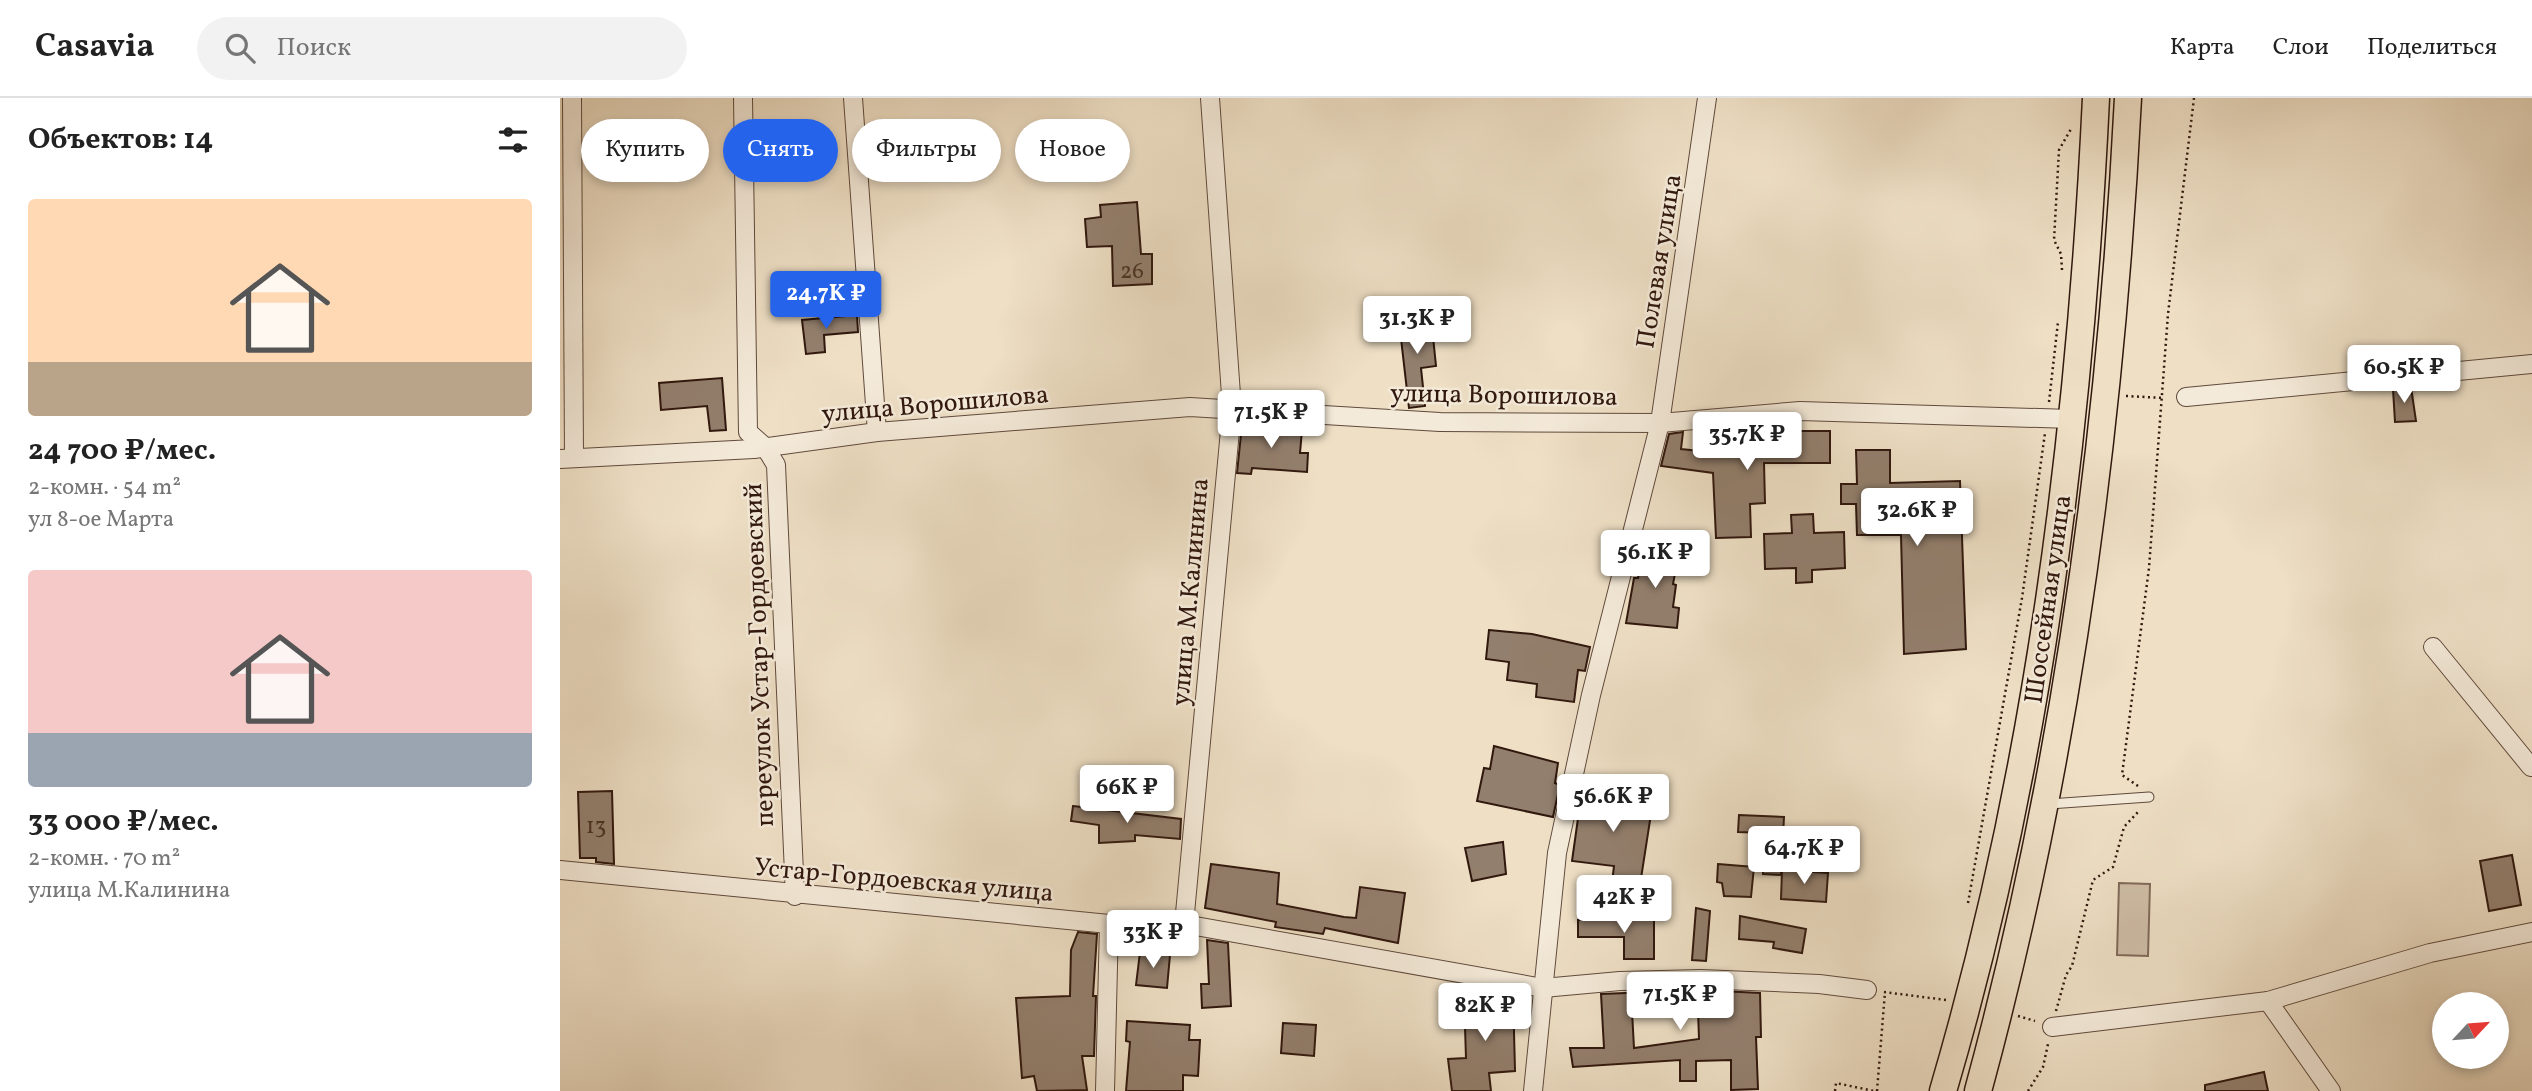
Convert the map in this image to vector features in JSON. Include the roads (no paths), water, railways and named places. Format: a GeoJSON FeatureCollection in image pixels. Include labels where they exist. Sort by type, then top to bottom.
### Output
{"type":"FeatureCollection","features":[{"type":"Feature","properties":{"kind":"main road","name":"Шоссейная улица"},"geometry":{"type":"LineString","coordinates":[[1943,1091],[1979,962],[2013,811],[2043,651],[2059,419],[2091,192],[2096,98]]}},
{"type":"Feature","properties":{"kind":"main road","name":"Шоссейная улица"},"geometry":{"type":"LineString","coordinates":[[1978,1091],[2001,1006],[2044,804],[2071,656],[2104,411],[2123,200],[2128,98]]}},
{"type":"Feature","properties":{"kind":"street"},"geometry":{"type":"LineString","coordinates":[[567,458],[572,98]]}},
{"type":"Feature","properties":{"kind":"street"},"geometry":{"type":"LineString","coordinates":[[743,98],[748,432],[768,452]]}},
{"type":"Feature","properties":{"kind":"street"},"geometry":{"type":"LineString","coordinates":[[853,98],[877,432]]}},
{"type":"Feature","properties":{"kind":"street","name":"улица М.Калинина"},"geometry":{"type":"LineString","coordinates":[[1184,924],[1232,409],[1210,98]]}},
{"type":"Feature","properties":{"kind":"street","name":"Полевая улица"},"geometry":{"type":"LineString","coordinates":[[1533,1091],[1557,853],[1591,695],[1660,423],[1707,98]]}},
{"type":"Feature","properties":{"kind":"street"},"geometry":{"type":"LineString","coordinates":[[2186,397],[2532,365]]}},
{"type":"Feature","properties":{"kind":"street","name":"улица Ворошилова"},"geometry":{"type":"LineString","coordinates":[[567,458],[768,452],[877,432],[1191,407],[1440,422],[1660,423],[1800,411],[2059,419]]}},
{"type":"Feature","properties":{"kind":"street","name":"переулок Устар-Гордоевский"},"geometry":{"type":"LineString","coordinates":[[768,452],[776,465],[795,896]]}},
{"type":"Feature","properties":{"kind":"street"},"geometry":{"type":"LineString","coordinates":[[2433,647],[2532,768]]}},
{"type":"Feature","properties":{"kind":"street","name":"Устар-Гордоевская улица"},"geometry":{"type":"LineString","coordinates":[[560,870],[795,896],[1109,924],[1184,924],[1543,988],[1620,981],[1701,979],[1819,984],[1867,990]]}},
{"type":"Feature","properties":{"kind":"street"},"geometry":{"type":"LineString","coordinates":[[1105,1091],[1109,924]]}},
{"type":"Feature","properties":{"kind":"street"},"geometry":{"type":"LineString","coordinates":[[2052,1027],[2268,1001],[2430,953],[2532,932]]}},
{"type":"Feature","properties":{"kind":"street"},"geometry":{"type":"LineString","coordinates":[[2268,1001],[2331,1091]]}},
{"type":"Feature","properties":{"kind":"lane"},"geometry":{"type":"LineString","coordinates":[[2044,804],[2149,797]]}}]}
